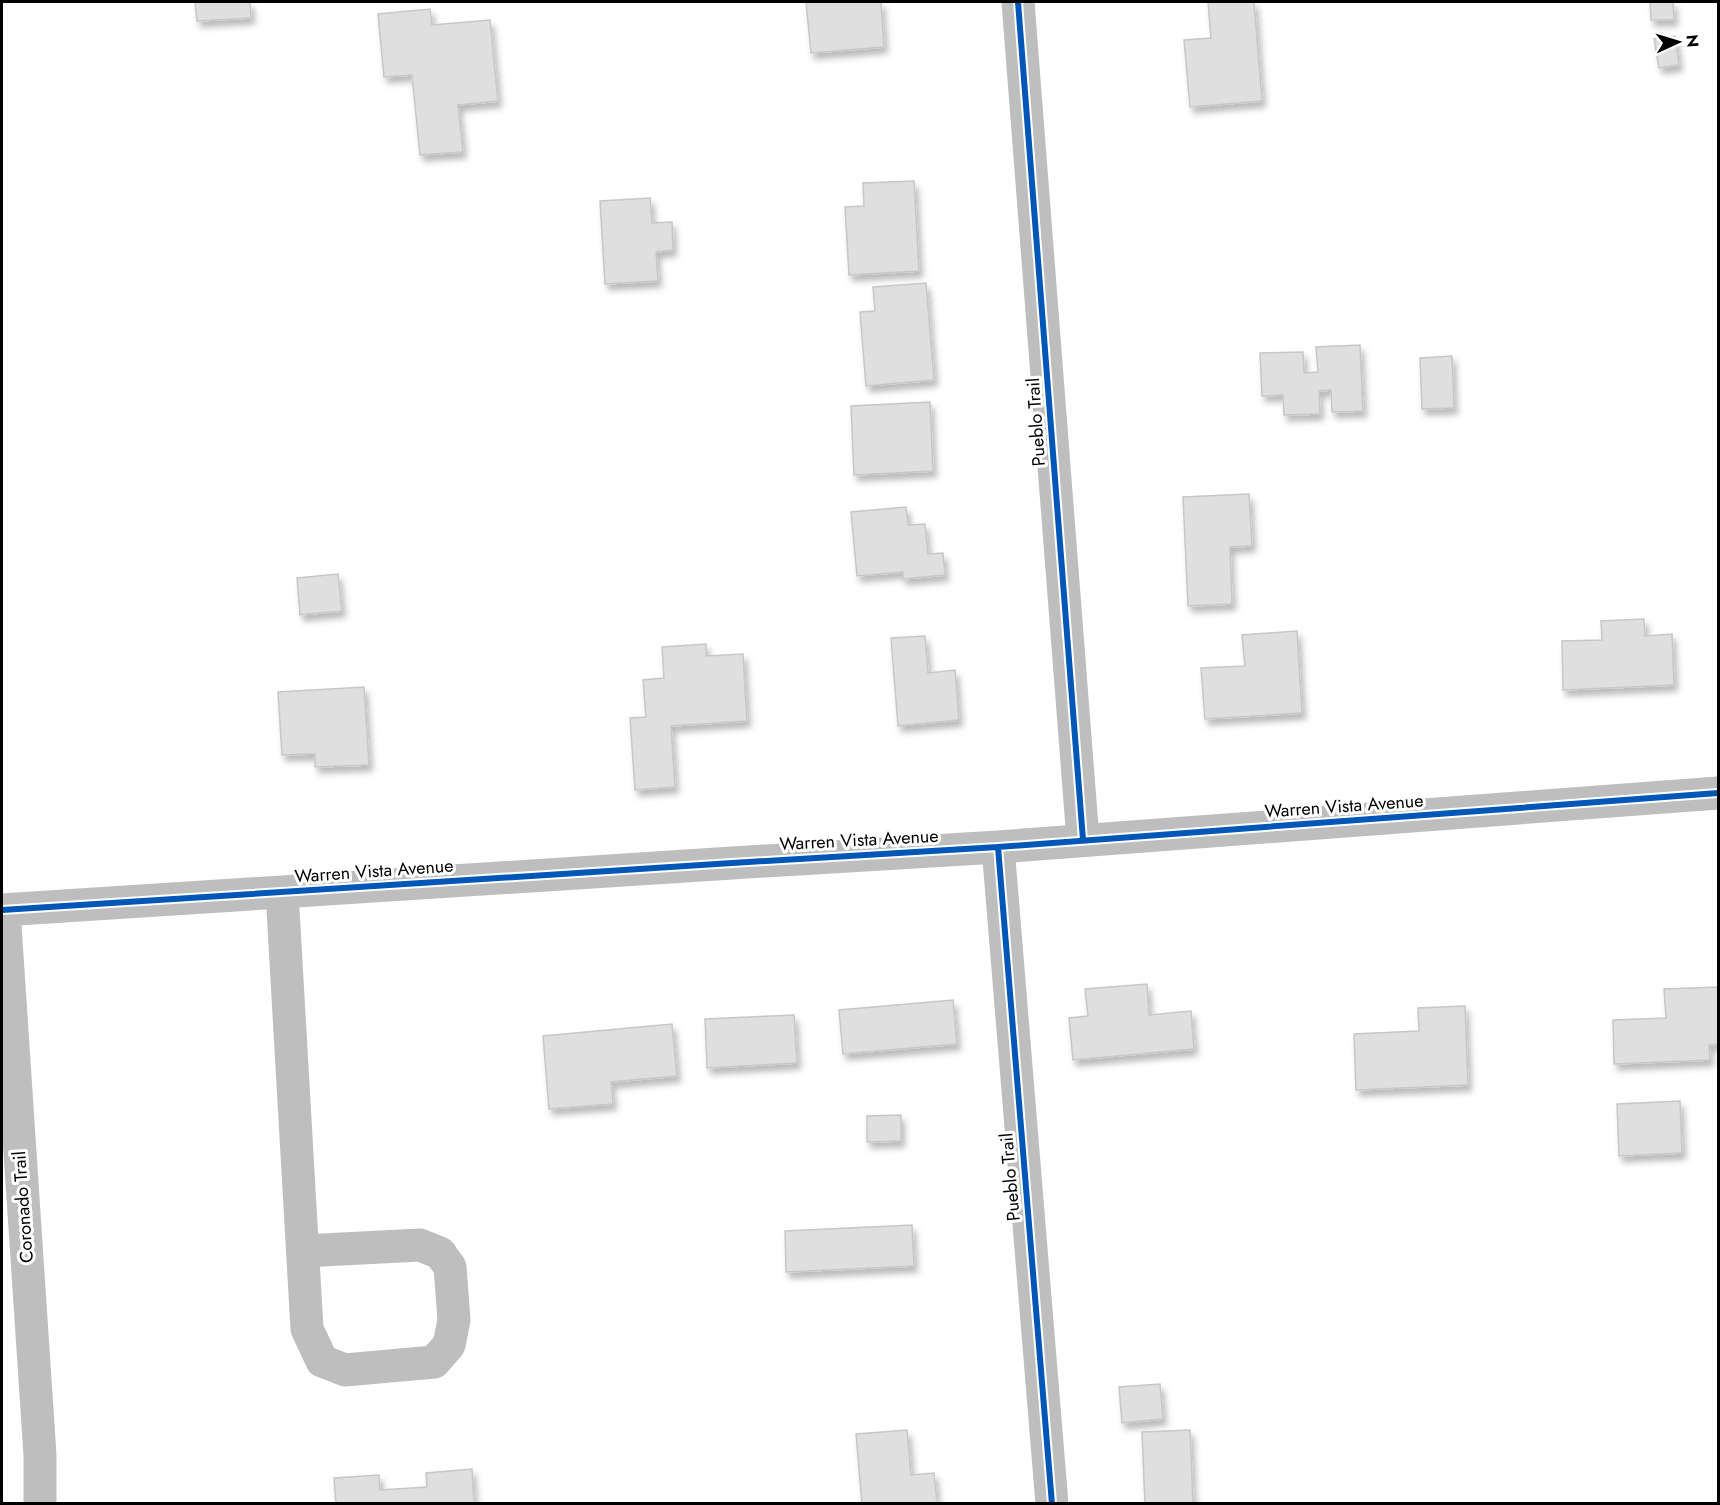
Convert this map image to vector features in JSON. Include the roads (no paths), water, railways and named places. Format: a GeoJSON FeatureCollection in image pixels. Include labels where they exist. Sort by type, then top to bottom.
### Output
{"type":"FeatureCollection","features":[{"type":"Feature","properties":{"kind":"street","name":"Pueblo Trail"},"geometry":{"type":"LineString","coordinates":[[1018,2],[1083,840]]}},
{"type":"Feature","properties":{"kind":"street","name":"Warren Vista Avenue"},"geometry":{"type":"LineString","coordinates":[[3,910],[998,847],[1719,793]]}},
{"type":"Feature","properties":{"kind":"street","name":"Pueblo Trail"},"geometry":{"type":"LineString","coordinates":[[998,847],[1052,1503]]}},
{"type":"Feature","properties":{"kind":"street"},"geometry":{"type":"LineString","coordinates":[[282,892],[307,1329],[322,1361],[345,1370],[434,1362],[449,1345],[454,1320],[450,1267],[440,1253],[420,1245],[303,1251]]}},
{"type":"Feature","properties":{"kind":"street","name":"Coronado Trail"},"geometry":{"type":"LineString","coordinates":[[3,910],[39,1455],[40,1503]]}}]}
